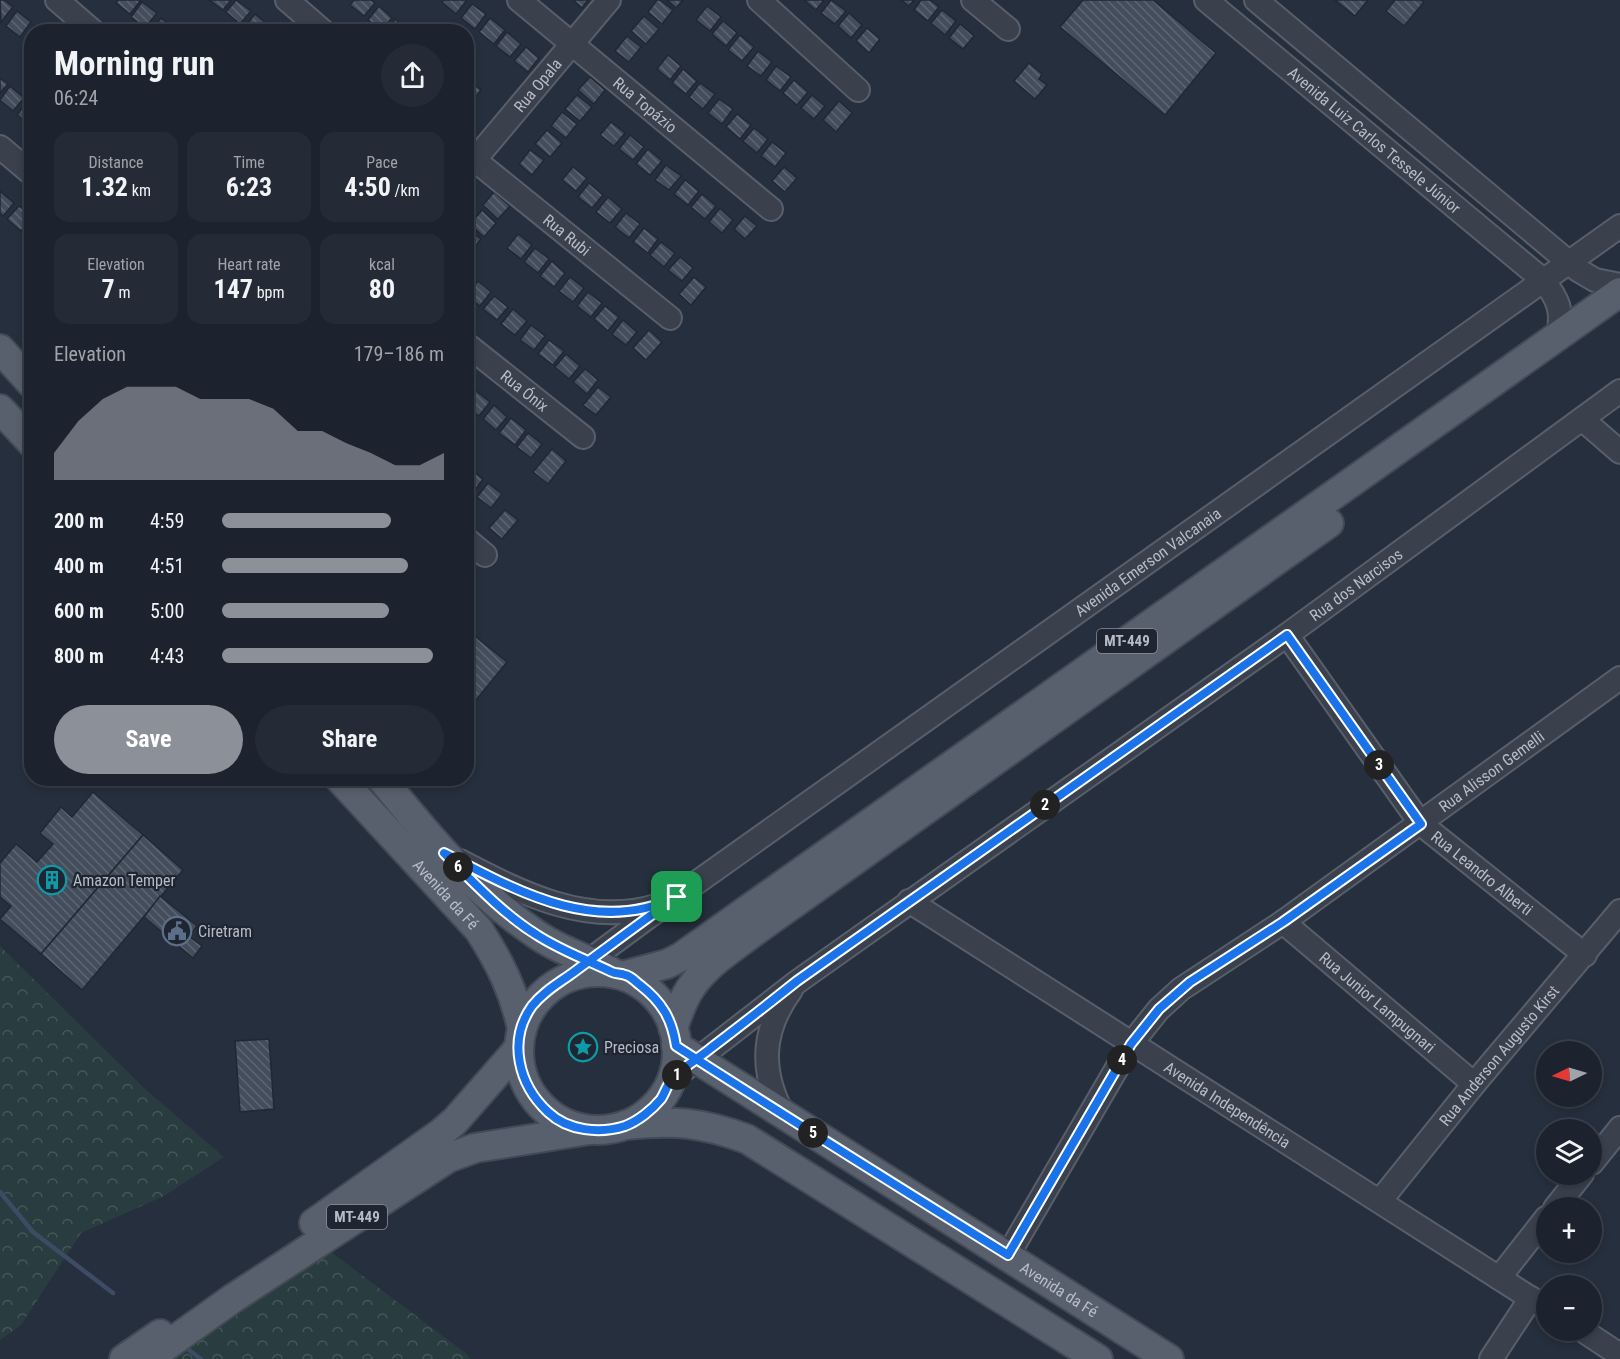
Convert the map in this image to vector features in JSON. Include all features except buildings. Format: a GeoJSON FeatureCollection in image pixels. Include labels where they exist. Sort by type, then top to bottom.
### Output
{"type":"FeatureCollection","features":[{"type":"Feature","properties":{"kind":"main road","name":"MT-449"},"geometry":{"type":"LineString","coordinates":[[620,974],[667,964],[681,957],[1620,292]]}},
{"type":"Feature","properties":{"kind":"main road","name":"MT-449"},"geometry":{"type":"LineString","coordinates":[[148,1359],[232,1299],[448,1158],[475,1148],[589,1130],[608,1130],[626,1125],[645,1115],[661,1099],[672,1079],[676,1058],[682,1045],[682,1003],[691,987],[708,967],[755,931],[1620,315]]}},
{"type":"Feature","properties":{"kind":"main road"},"geometry":{"type":"LineString","coordinates":[[0,349],[24,375]]}},
{"type":"Feature","properties":{"kind":"main road"},"geometry":{"type":"LineString","coordinates":[[0,409],[24,434]]}},
{"type":"Feature","properties":{"kind":"main road","name":"Avenida da Fé"},"geometry":{"type":"LineString","coordinates":[[346,786],[479,930],[498,958],[507,979],[520,1039]]}},
{"type":"Feature","properties":{"kind":"main road","name":"Avenida da Fé"},"geometry":{"type":"LineString","coordinates":[[388,786],[444,853],[472,882],[578,969],[620,974]]}},
{"type":"Feature","properties":{"kind":"main road","name":"MT-449"},"geometry":{"type":"LineString","coordinates":[[124,1359],[455,1121],[520,1039],[531,1008],[547,990],[578,969]]}},
{"type":"Feature","properties":{"kind":"main road"},"geometry":{"type":"LineString","coordinates":[[620,974],[654,995],[668,1014],[682,1045]]}},
{"type":"Feature","properties":{"kind":"main road","name":"MT-449"},"geometry":{"type":"LineString","coordinates":[[520,1039],[520,1066],[526,1084],[537,1102],[552,1116],[571,1126],[589,1130]]}},
{"type":"Feature","properties":{"kind":"main road","name":"Avenida da Fé"},"geometry":{"type":"LineString","coordinates":[[682,1045],[783,1114],[1169,1359]]}},
{"type":"Feature","properties":{"kind":"main road"},"geometry":{"type":"LineString","coordinates":[[626,1125],[663,1122],[691,1123],[719,1129],[747,1139],[1098,1359]]}},
{"type":"Feature","properties":{"kind":"street"},"geometry":{"type":"LineString","coordinates":[[57,0],[85,24]]}},
{"type":"Feature","properties":{"kind":"street"},"geometry":{"type":"LineString","coordinates":[[287,0],[315,24]]}},
{"type":"Feature","properties":{"kind":"street","name":"Rua Topázio"},"geometry":{"type":"LineString","coordinates":[[519,0],[771,209]]}},
{"type":"Feature","properties":{"kind":"street","name":"Rua Opala"},"geometry":{"type":"LineString","coordinates":[[474,155],[609,0]]}},
{"type":"Feature","properties":{"kind":"street"},"geometry":{"type":"LineString","coordinates":[[759,0],[858,90]]}},
{"type":"Feature","properties":{"kind":"street"},"geometry":{"type":"LineString","coordinates":[[973,0],[1008,29]]}},
{"type":"Feature","properties":{"kind":"street","name":"Avenida Luiz Carlos Tessele Júnior"},"geometry":{"type":"LineString","coordinates":[[1206,0],[1543,280],[1556,297],[1560,307],[1561,320],[1558,336]]}},
{"type":"Feature","properties":{"kind":"street","name":"Avenida Luiz Carlos Tessele Júnior"},"geometry":{"type":"LineString","coordinates":[[1256,0],[1569,262],[1587,276],[1620,285]]}},
{"type":"Feature","properties":{"kind":"street"},"geometry":{"type":"LineString","coordinates":[[0,147],[24,167]]}},
{"type":"Feature","properties":{"kind":"street","name":"Rua Rubi"},"geometry":{"type":"LineString","coordinates":[[474,165],[670,318]]}},
{"type":"Feature","properties":{"kind":"street","name":"Avenida Emerson Valcanaia"},"geometry":{"type":"LineString","coordinates":[[677,897],[1620,226]]}},
{"type":"Feature","properties":{"kind":"street","name":"Rua Ónix"},"geometry":{"type":"LineString","coordinates":[[474,350],[583,436]]}},
{"type":"Feature","properties":{"kind":"street","name":"Rua dos Narcisos"},"geometry":{"type":"LineString","coordinates":[[682,1045],[797,981],[1287,635],[1582,419],[1617,398]]}},
{"type":"Feature","properties":{"kind":"street"},"geometry":{"type":"LineString","coordinates":[[1582,419],[1620,452]]}},
{"type":"Feature","properties":{"kind":"street"},"geometry":{"type":"LineString","coordinates":[[474,546],[485,555]]}},
{"type":"Feature","properties":{"kind":"street","name":"Rua Leandro Alberti"},"geometry":{"type":"LineString","coordinates":[[1287,635],[1421,824],[1585,955]]}},
{"type":"Feature","properties":{"kind":"street","name":"Rua Alisson Gemelli"},"geometry":{"type":"LineString","coordinates":[[1008,1255],[1131,1044],[1159,1009],[1181,989],[1283,922],[1616,687]]}},
{"type":"Feature","properties":{"kind":"street"},"geometry":{"type":"LineString","coordinates":[[444,853],[522,892],[585,911],[610,913],[636,911],[663,904],[677,897]]}},
{"type":"Feature","properties":{"kind":"street"},"geometry":{"type":"LineString","coordinates":[[578,969],[677,897]]}},
{"type":"Feature","properties":{"kind":"street","name":"Avenida Independência"},"geometry":{"type":"LineString","coordinates":[[909,901],[1536,1301]]}},
{"type":"Feature","properties":{"kind":"street","name":"Rua Anderson Augusto Kirst"},"geometry":{"type":"LineString","coordinates":[[1380,1201],[1474,1084],[1620,911]]}},
{"type":"Feature","properties":{"kind":"street","name":"Rua Junior Lampugnari"},"geometry":{"type":"LineString","coordinates":[[1283,922],[1474,1084]]}},
{"type":"Feature","properties":{"kind":"street","name":"Rua dos Narcisos"},"geometry":{"type":"LineString","coordinates":[[783,1114],[769,1082],[766,1064],[768,1045],[779,1010],[797,981]]}},
{"type":"Feature","properties":{"kind":"street"},"geometry":{"type":"LineString","coordinates":[[1602,1150],[1620,1128]]}},
{"type":"Feature","properties":{"kind":"street"},"geometry":{"type":"LineString","coordinates":[[1564,1197],[1573,1185]]}},
{"type":"Feature","properties":{"kind":"street"},"geometry":{"type":"LineString","coordinates":[[1498,1278],[1536,1230]]}},
{"type":"Feature","properties":{"kind":"street"},"geometry":{"type":"LineString","coordinates":[[1491,1359],[1536,1306]]}},
{"type":"Feature","properties":{"kind":"street"},"geometry":{"type":"LineString","coordinates":[[1599,1341],[1620,1355]]}},
{"type":"Feature","properties":{"kind":"green space"},"geometry":{"type":"Polygon","coordinates":[[[0,946],[144,1088],[224,1157],[164,1196],[81,1233],[21,1325],[0,1340],[0,946]]]}},
{"type":"Feature","properties":{"kind":"green space"},"geometry":{"type":"Polygon","coordinates":[[[327,1249],[467,1354],[470,1359],[174,1359],[327,1249]]]}},
{"type":"Feature","properties":{"kind":"waterway"},"geometry":{"type":"LineString","coordinates":[[0,1192],[33,1232],[113,1293]]}},
{"type":"Feature","properties":{"kind":"waterway"},"geometry":{"type":"LineString","coordinates":[[189,1350],[201,1359]]}},
{"type":"Feature","properties":{"kind":"place","name":"Amazon Temper"},"geometry":{"type":"Point","coordinates":[52,880]}},
{"type":"Feature","properties":{"kind":"place","name":"Ciretram"},"geometry":{"type":"Point","coordinates":[177,931]}},
{"type":"Feature","properties":{"kind":"place","name":"Preciosa"},"geometry":{"type":"Point","coordinates":[583,1047]}},
{"type":"Feature","properties":{"kind":"route"},"geometry":{"type":"LineString","coordinates":[[677,897],[618,938],[589,960],[567,977],[547,990],[531,1008],[522,1029],[519,1048],[520,1066],[526,1084],[537,1102],[552,1116],[571,1126],[589,1130],[608,1130],[626,1125],[645,1115],[661,1099],[672,1079],[697,1060],[797,981],[1287,635],[1421,824],[1283,922],[1190,982],[1159,1009],[1131,1044],[1008,1255],[697,1060],[676,1046],[668,1014],[654,995],[626,975],[614,973],[589,960],[537,935],[472,882],[444,853],[522,892],[585,911],[610,913],[636,911],[663,904],[677,897]]}}]}
